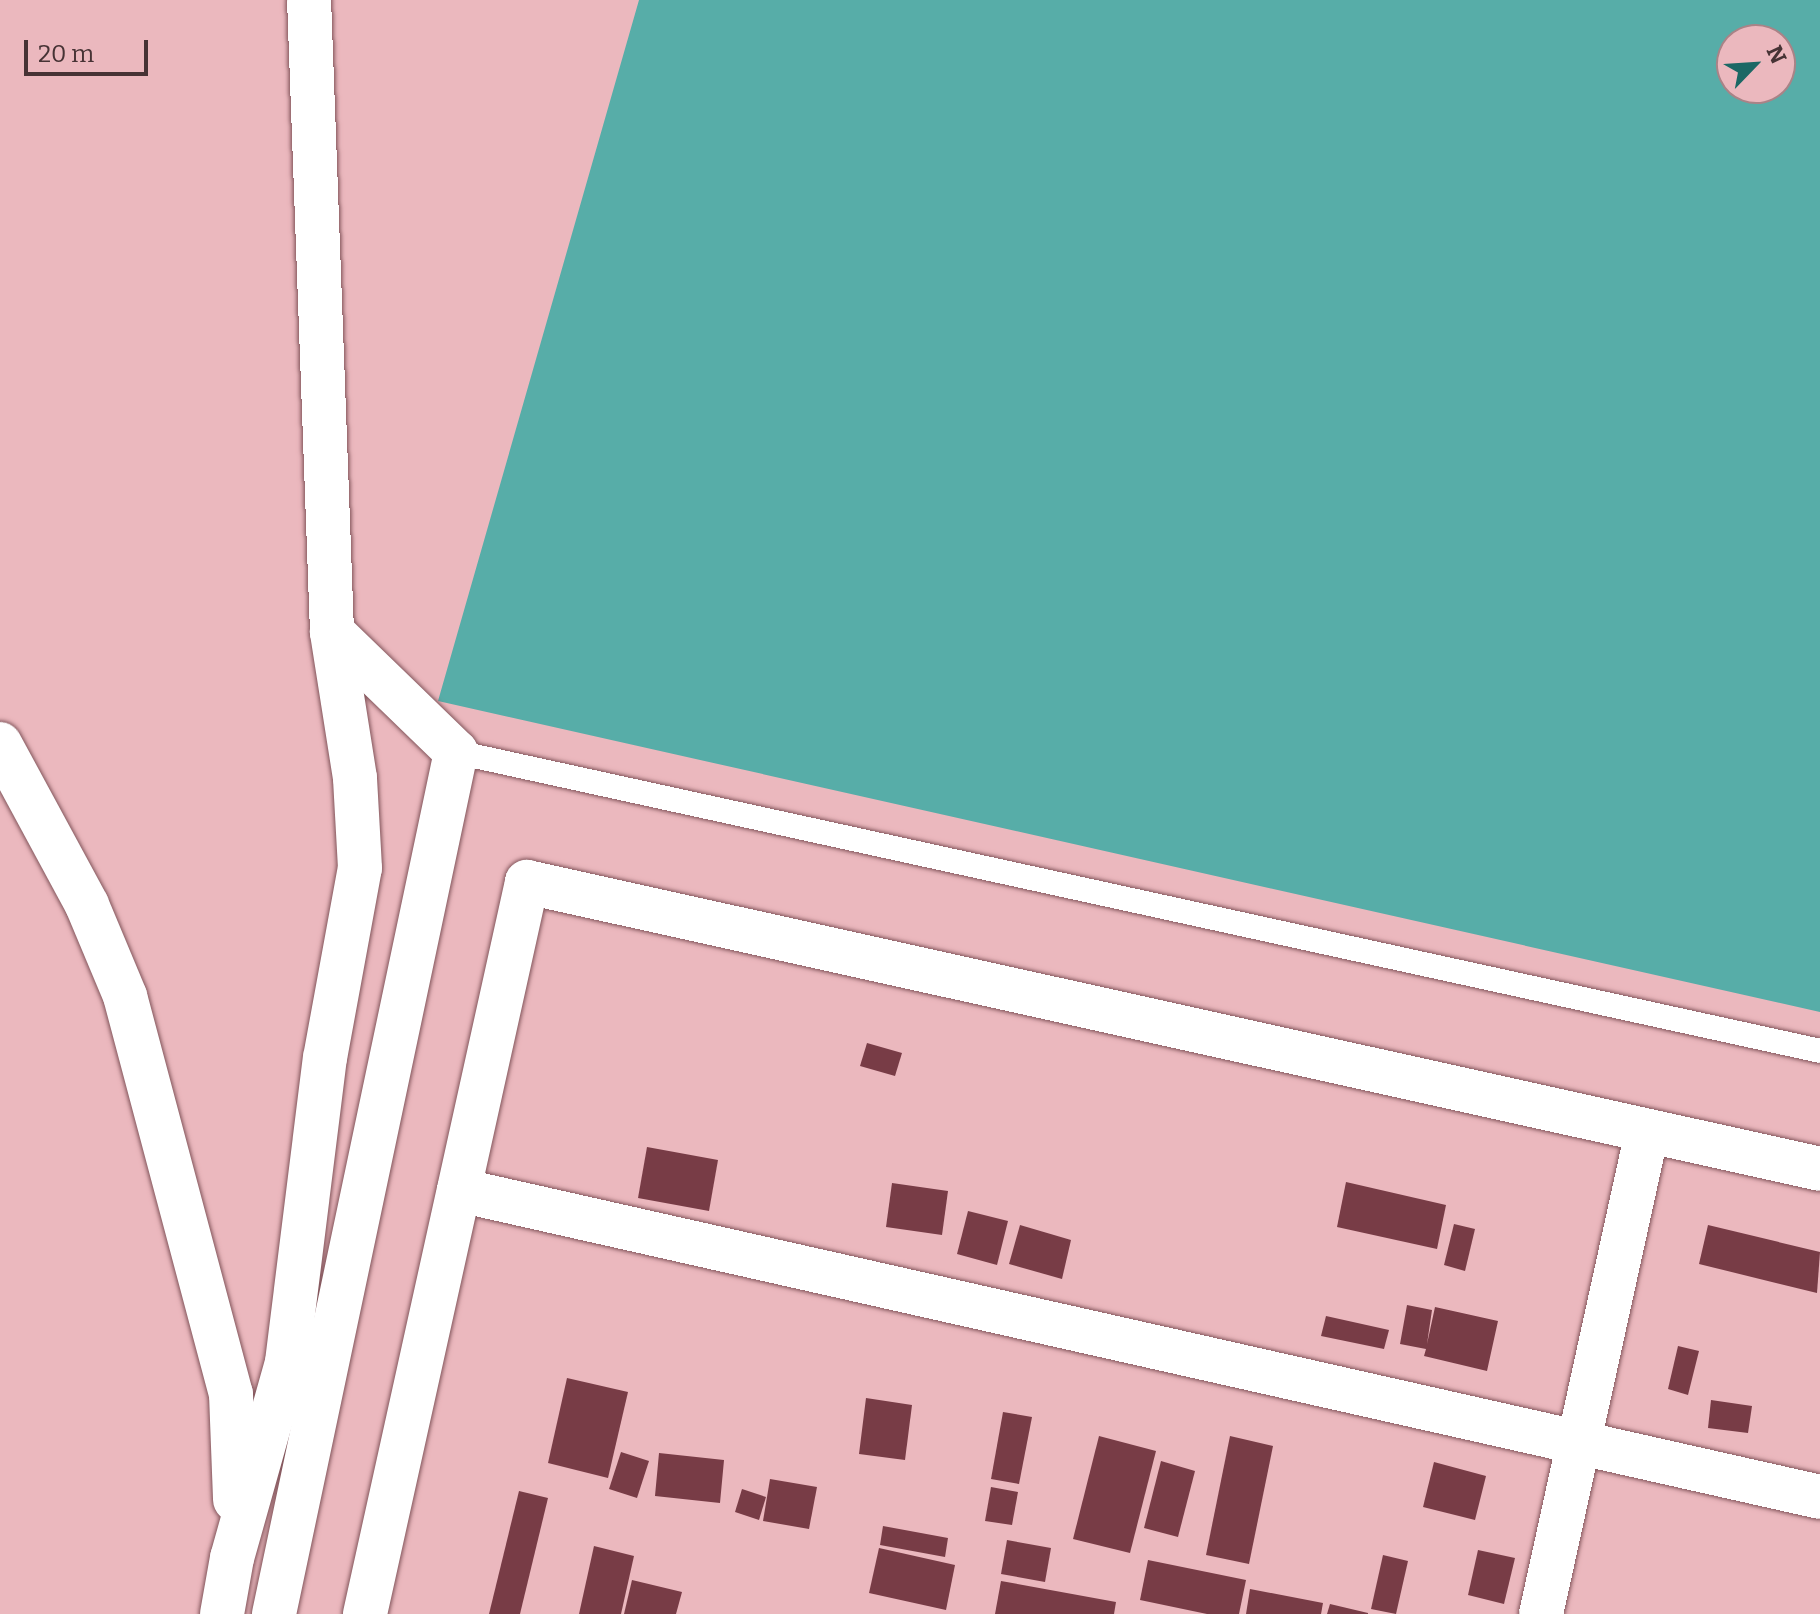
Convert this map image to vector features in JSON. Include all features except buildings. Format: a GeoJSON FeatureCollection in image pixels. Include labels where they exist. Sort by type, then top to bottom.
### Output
{"type":"FeatureCollection","features":[{"type":"Feature","properties":{"kind":"street"},"geometry":{"type":"LineString","coordinates":[[222,1614],[232,1558],[287,1362],[325,1058],[360,868],[355,778],[332,632],[309,0]]}},
{"type":"Feature","properties":{"kind":"street"},"geometry":{"type":"LineString","coordinates":[[274,1614],[456,752],[332,632]]}},
{"type":"Feature","properties":{"kind":"street"},"geometry":{"type":"LineString","coordinates":[[0,744],[87,905],[125,996],[231,1394],[232,1558]]}},
{"type":"Feature","properties":{"kind":"street"},"geometry":{"type":"LineString","coordinates":[[365,1614],[527,882],[1820,1169]]}},
{"type":"Feature","properties":{"kind":"street"},"geometry":{"type":"LineString","coordinates":[[1541,1614],[1647,1131]]}},
{"type":"Feature","properties":{"kind":"street"},"geometry":{"type":"LineString","coordinates":[[459,1190],[1577,1446],[1820,1497]]}},
{"type":"Feature","properties":{"kind":"lane"},"geometry":{"type":"LineString","coordinates":[[456,752],[1820,1051]]}},
{"type":"Feature","properties":{"kind":"water"},"geometry":{"type":"Polygon","coordinates":[[[639,0],[1820,0],[1820,1012],[438,701],[639,0]]]}}]}
